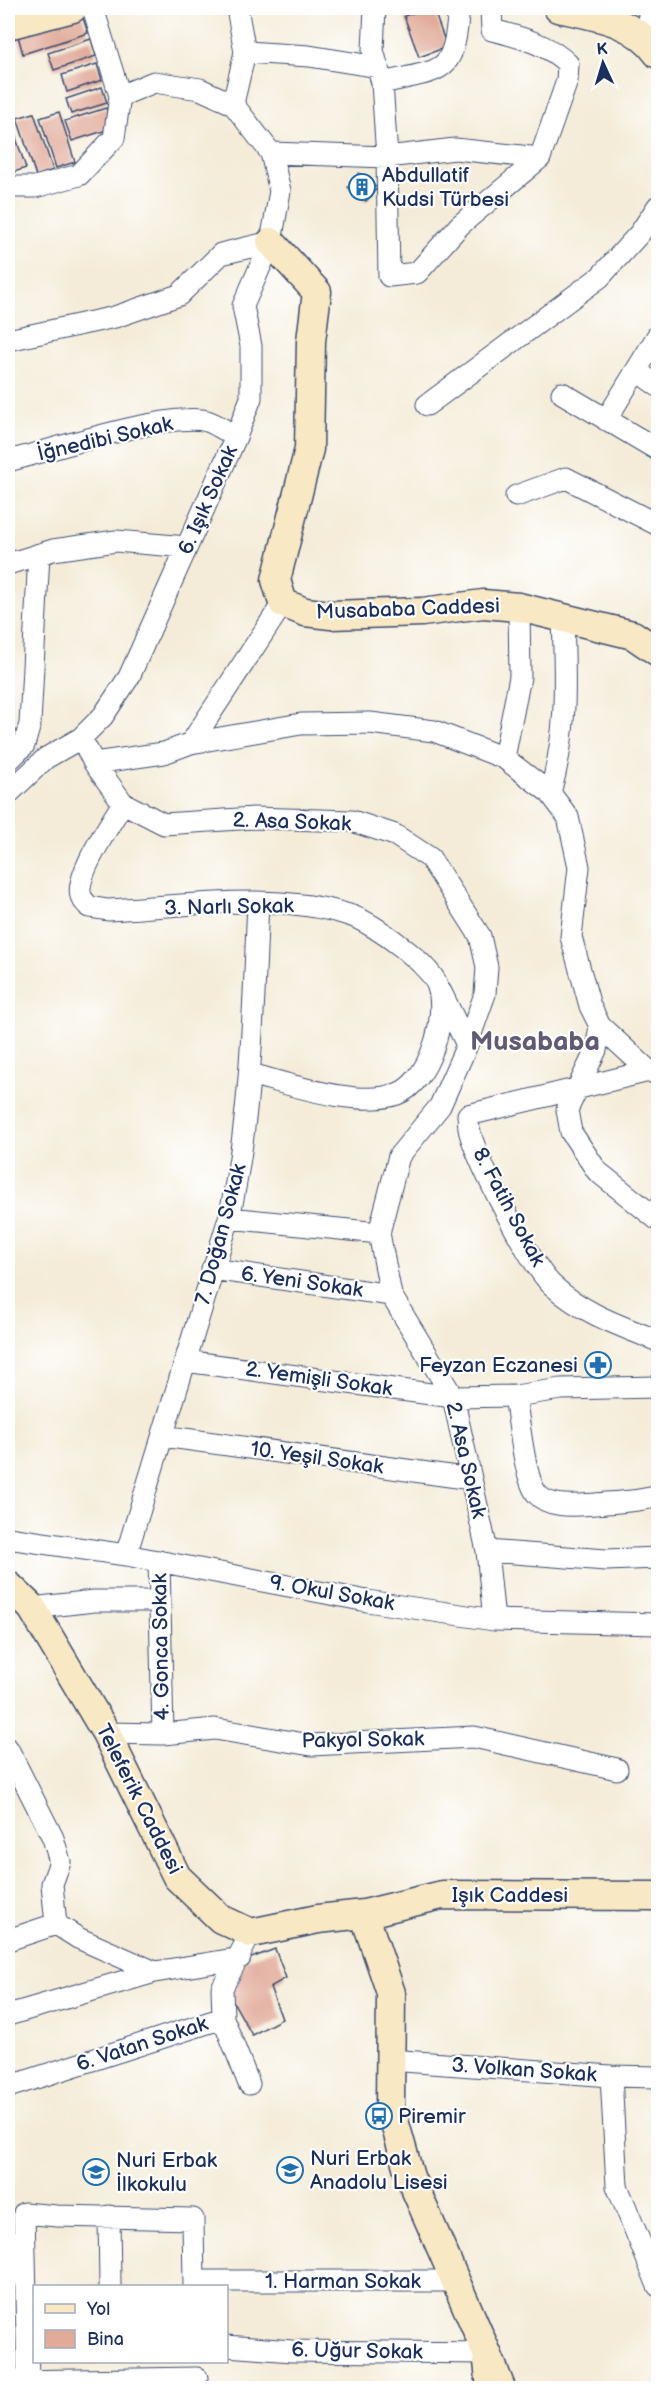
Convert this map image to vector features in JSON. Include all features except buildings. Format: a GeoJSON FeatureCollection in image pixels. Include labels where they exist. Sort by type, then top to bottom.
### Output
{"type":"FeatureCollection","features":[{"type":"Feature","properties":{"kind":"main road"},"geometry":{"type":"LineString","coordinates":[[8,14],[56,8]]}},
{"type":"Feature","properties":{"kind":"main road"},"geometry":{"type":"LineString","coordinates":[[8,25],[73,8]]}},
{"type":"Feature","properties":{"kind":"main road"},"geometry":{"type":"LineString","coordinates":[[558,8],[602,17],[635,29],[656,51]]}},
{"type":"Feature","properties":{"kind":"main road"},"geometry":{"type":"LineString","coordinates":[[271,242],[316,292],[311,341],[309,449],[276,580],[283,603]]}},
{"type":"Feature","properties":{"kind":"main road","name":"Musababa Caddesi"},"geometry":{"type":"LineString","coordinates":[[283,603],[305,612],[331,615],[422,612],[483,604],[519,607],[633,635],[658,652]]}},
{"type":"Feature","properties":{"kind":"main road","name":"Teleferik Caddesi"},"geometry":{"type":"LineString","coordinates":[[17,1599],[106,1733],[177,1877],[245,1945]]}},
{"type":"Feature","properties":{"kind":"main road","name":"Işık Caddesi"},"geometry":{"type":"LineString","coordinates":[[364,1914],[442,1895],[658,1896]]}},
{"type":"Feature","properties":{"kind":"main road"},"geometry":{"type":"LineString","coordinates":[[245,1945],[318,1919],[364,1914],[391,1993],[390,2106],[410,2177],[501,2388]]}},
{"type":"Feature","properties":{"kind":"main road"},"geometry":{"type":"LineString","coordinates":[[487,2353],[490,2388]]}},
{"type":"Feature","properties":{"kind":"street"},"geometry":{"type":"LineString","coordinates":[[8,187],[35,187],[79,175],[114,138],[120,96],[93,8]]}},
{"type":"Feature","properties":{"kind":"street"},"geometry":{"type":"LineString","coordinates":[[233,104],[245,52],[237,8]]}},
{"type":"Feature","properties":{"kind":"street"},"geometry":{"type":"LineString","coordinates":[[375,8],[373,51],[380,75],[387,157],[389,276],[417,273],[460,225],[540,158],[567,81],[568,64],[556,52],[526,39],[492,30],[491,8]]}},
{"type":"Feature","properties":{"kind":"street"},"geometry":{"type":"LineString","coordinates":[[245,52],[309,56],[380,75],[436,70],[449,61],[456,40],[459,8]]}},
{"type":"Feature","properties":{"kind":"street"},"geometry":{"type":"LineString","coordinates":[[648,8],[656,51]]}},
{"type":"Feature","properties":{"kind":"street"},"geometry":{"type":"LineString","coordinates":[[120,96],[154,82],[200,89],[233,104],[271,153],[387,157],[455,150],[540,158]]}},
{"type":"Feature","properties":{"kind":"street","name":"6. Işık Sokak"},"geometry":{"type":"LineString","coordinates":[[8,794],[46,758],[81,738],[103,716],[129,677],[236,437],[251,398],[251,346],[243,306],[271,242],[280,191],[271,153]]}},
{"type":"Feature","properties":{"kind":"street"},"geometry":{"type":"LineString","coordinates":[[427,405],[600,277],[640,233],[658,206]]}},
{"type":"Feature","properties":{"kind":"street"},"geometry":{"type":"LineString","coordinates":[[8,340],[115,317],[179,295],[221,254],[271,242]]}},
{"type":"Feature","properties":{"kind":"street"},"geometry":{"type":"LineString","coordinates":[[606,420],[658,335]]}},
{"type":"Feature","properties":{"kind":"street"},"geometry":{"type":"LineString","coordinates":[[636,370],[658,386]]}},
{"type":"Feature","properties":{"kind":"street"},"geometry":{"type":"LineString","coordinates":[[562,393],[658,450]]}},
{"type":"Feature","properties":{"kind":"street","name":"İğnedibi Sokak"},"geometry":{"type":"LineString","coordinates":[[8,461],[114,433],[177,421],[207,421],[236,437]]}},
{"type":"Feature","properties":{"kind":"street"},"geometry":{"type":"LineString","coordinates":[[516,496],[566,477],[658,525]]}},
{"type":"Feature","properties":{"kind":"street"},"geometry":{"type":"LineString","coordinates":[[8,564],[39,554],[116,541],[188,547]]}},
{"type":"Feature","properties":{"kind":"street"},"geometry":{"type":"LineString","coordinates":[[8,761],[24,745],[30,724],[39,554]]}},
{"type":"Feature","properties":{"kind":"street"},"geometry":{"type":"LineString","coordinates":[[190,743],[283,603]]}},
{"type":"Feature","properties":{"kind":"street"},"geometry":{"type":"LineString","coordinates":[[504,758],[520,677],[519,607]]}},
{"type":"Feature","properties":{"kind":"street"},"geometry":{"type":"LineString","coordinates":[[550,793],[561,755],[566,710],[563,617]]}},
{"type":"Feature","properties":{"kind":"street"},"geometry":{"type":"LineString","coordinates":[[94,763],[164,753],[190,743],[301,724],[370,723],[434,731],[504,758],[550,793],[568,817],[579,867],[571,937],[590,1006],[600,1026],[654,1073]]}},
{"type":"Feature","properties":{"kind":"street","name":"2. Asa Sokak"},"geometry":{"type":"LineString","coordinates":[[81,738],[94,763],[123,803],[164,824],[254,818],[352,821],[395,835],[430,858],[457,896],[480,936],[487,967],[485,993],[467,1045],[440,1106],[399,1156],[379,1233],[391,1295],[453,1397],[487,1551],[494,1620]]}},
{"type":"Feature","properties":{"kind":"street","name":"3. Narlı Sokak"},"geometry":{"type":"LineString","coordinates":[[123,803],[92,856],[81,882],[80,896],[89,908],[108,910],[258,903],[307,906],[352,916],[384,933],[419,962],[438,987],[467,1045]]}},
{"type":"Feature","properties":{"kind":"street","name":"7. Doğan Sokak"},"geometry":{"type":"LineString","coordinates":[[126,1555],[229,1218],[241,1164],[250,1074],[258,903]]}},
{"type":"Feature","properties":{"kind":"street"},"geometry":{"type":"LineString","coordinates":[[250,1074],[324,1092],[366,1098],[376,1099],[399,1094],[423,1074],[435,1046],[439,1012],[438,987]]}},
{"type":"Feature","properties":{"kind":"street"},"geometry":{"type":"LineString","coordinates":[[600,1026],[596,1050],[587,1073],[574,1090],[567,1110],[571,1132],[597,1171],[658,1220]]}},
{"type":"Feature","properties":{"kind":"street"},"geometry":{"type":"LineString","coordinates":[[574,1090],[654,1073]]}},
{"type":"Feature","properties":{"kind":"street","name":"8. Fatih Sokak"},"geometry":{"type":"LineString","coordinates":[[574,1090],[468,1115],[470,1132],[525,1245],[552,1285],[597,1317],[658,1341]]}},
{"type":"Feature","properties":{"kind":"street"},"geometry":{"type":"LineString","coordinates":[[229,1218],[379,1233]]}},
{"type":"Feature","properties":{"kind":"street","name":"6. Yeni Sokak"},"geometry":{"type":"LineString","coordinates":[[212,1269],[391,1295]]}},
{"type":"Feature","properties":{"kind":"street","name":"2. Yemişli Sokak"},"geometry":{"type":"LineString","coordinates":[[185,1361],[453,1397],[515,1396],[561,1389],[658,1387]]}},
{"type":"Feature","properties":{"kind":"street"},"geometry":{"type":"LineString","coordinates":[[515,1396],[530,1480],[538,1495],[554,1504],[573,1505],[646,1500],[658,1496]]}},
{"type":"Feature","properties":{"kind":"street","name":"10. Yeşil Sokak"},"geometry":{"type":"LineString","coordinates":[[163,1436],[471,1479]]}},
{"type":"Feature","properties":{"kind":"street","name":"9. Okul Sokak"},"geometry":{"type":"LineString","coordinates":[[8,1538],[126,1555],[367,1601],[494,1620],[658,1624]]}},
{"type":"Feature","properties":{"kind":"street"},"geometry":{"type":"LineString","coordinates":[[487,1551],[606,1560],[658,1558]]}},
{"type":"Feature","properties":{"kind":"street","name":"4. Gonca Sokak"},"geometry":{"type":"LineString","coordinates":[[159,1561],[163,1734]]}},
{"type":"Feature","properties":{"kind":"street"},"geometry":{"type":"LineString","coordinates":[[17,1599],[160,1601]]}},
{"type":"Feature","properties":{"kind":"street","name":"Pakyol Sokak"},"geometry":{"type":"LineString","coordinates":[[106,1733],[163,1734],[216,1729],[311,1745],[474,1737],[618,1769]]}},
{"type":"Feature","properties":{"kind":"street"},"geometry":{"type":"LineString","coordinates":[[8,1749],[52,1838],[60,1862],[52,1884],[56,1924]]}},
{"type":"Feature","properties":{"kind":"street"},"geometry":{"type":"LineString","coordinates":[[56,1924],[78,1938],[155,1972]]}},
{"type":"Feature","properties":{"kind":"street"},"geometry":{"type":"LineString","coordinates":[[8,1940],[56,1924]]}},
{"type":"Feature","properties":{"kind":"street"},"geometry":{"type":"LineString","coordinates":[[8,2015],[245,1945]]}},
{"type":"Feature","properties":{"kind":"street","name":"6. Vatan Sokak"},"geometry":{"type":"LineString","coordinates":[[8,2087],[223,2018],[222,1988],[245,1945]]}},
{"type":"Feature","properties":{"kind":"street"},"geometry":{"type":"LineString","coordinates":[[223,2018],[249,2084]]}},
{"type":"Feature","properties":{"kind":"street","name":"3. Volkan Sokak"},"geometry":{"type":"LineString","coordinates":[[389,2060],[611,2076],[658,2077]]}},
{"type":"Feature","properties":{"kind":"street"},"geometry":{"type":"LineString","coordinates":[[611,2076],[617,2186],[658,2286]]}},
{"type":"Feature","properties":{"kind":"street"},"geometry":{"type":"LineString","coordinates":[[194,2284],[193,2219],[57,2216],[24,2213],[17,2381],[110,2370],[196,2376]]}},
{"type":"Feature","properties":{"kind":"street"},"geometry":{"type":"LineString","coordinates":[[110,2216],[110,2285]]}},
{"type":"Feature","properties":{"kind":"street","name":"1. Harman Sokak"},"geometry":{"type":"LineString","coordinates":[[194,2284],[456,2281]]}},
{"type":"Feature","properties":{"kind":"street","name":"6. Uğur Sokak"},"geometry":{"type":"LineString","coordinates":[[228,2346],[292,2351],[487,2353]]}},
{"type":"Feature","properties":{"kind":"place","name":"Abdullatif Kudsi Türbesi"},"geometry":{"type":"Point","coordinates":[362,187]}},
{"type":"Feature","properties":{"kind":"place","name":"Feyzan Eczanesi"},"geometry":{"type":"Point","coordinates":[598,1365]}},
{"type":"Feature","properties":{"kind":"place","name":"Piremir"},"geometry":{"type":"Point","coordinates":[379,2116]}},
{"type":"Feature","properties":{"kind":"place","name":"Nuri Erbak Anadolu Lisesi"},"geometry":{"type":"Point","coordinates":[290,2170]}},
{"type":"Feature","properties":{"kind":"place","name":"Nuri Erbak İlkokulu"},"geometry":{"type":"Point","coordinates":[96,2172]}},
{"type":"Feature","properties":{"kind":"district","name":"Musababa"},"geometry":{"type":"Point","coordinates":[535,1042]}}]}
